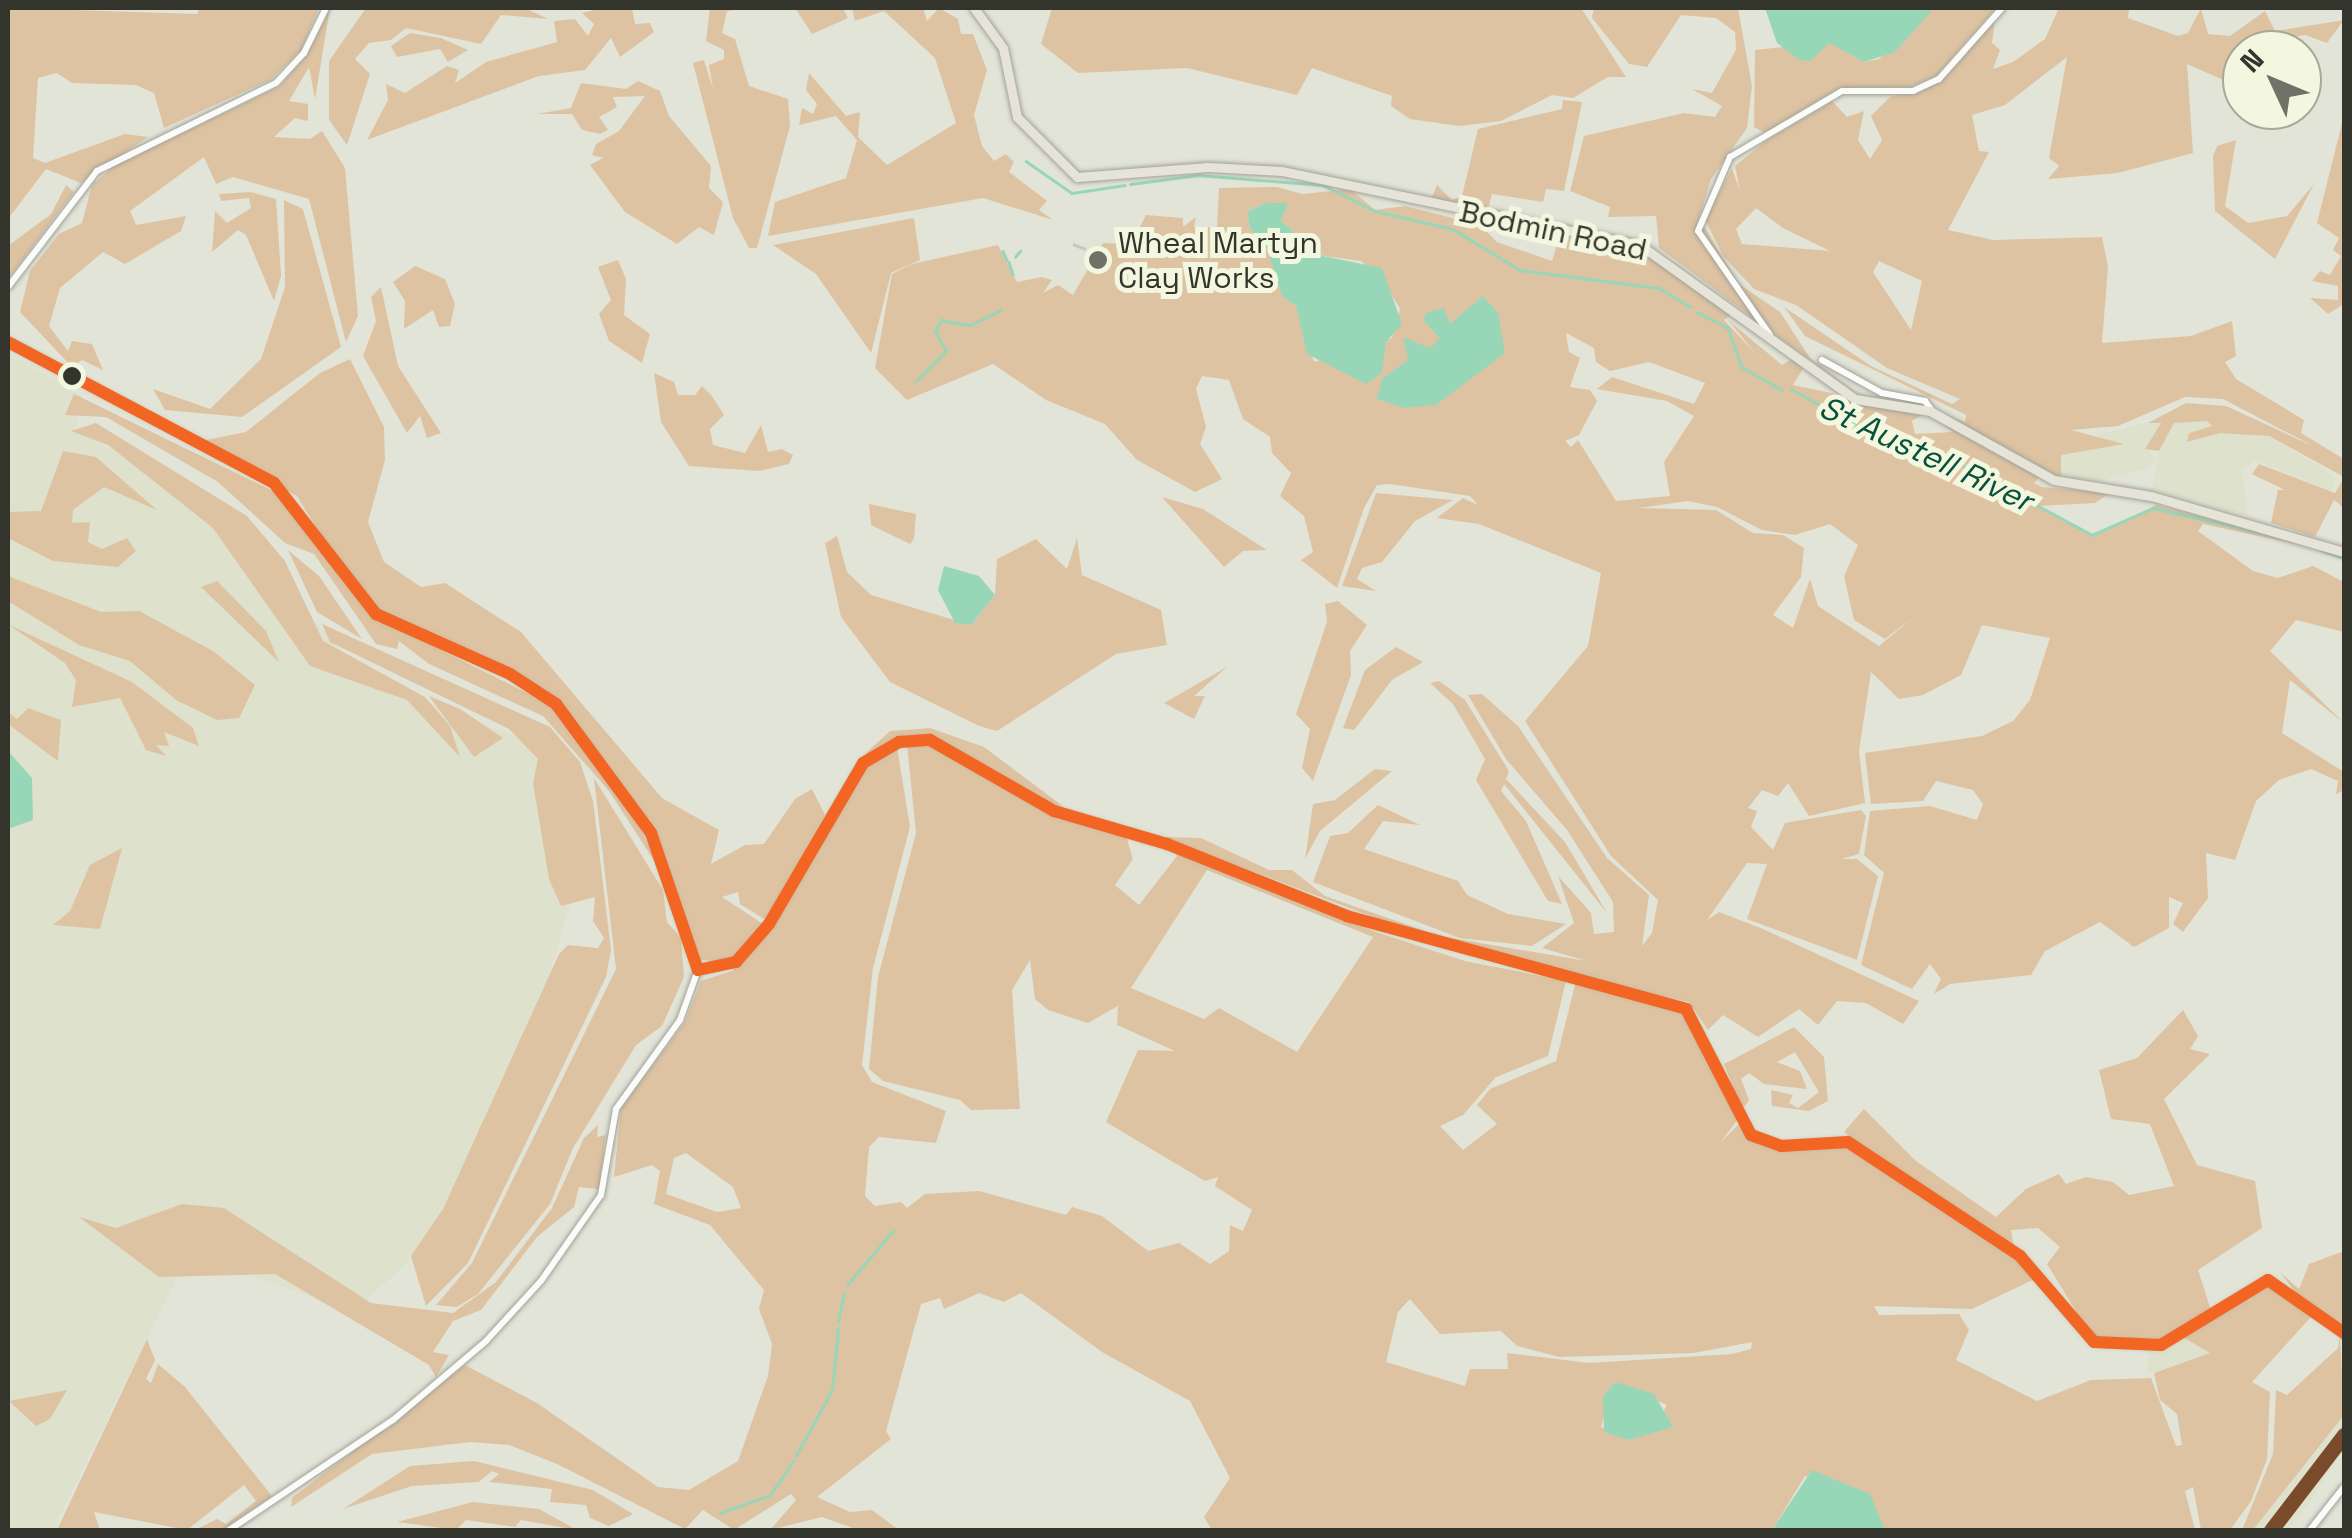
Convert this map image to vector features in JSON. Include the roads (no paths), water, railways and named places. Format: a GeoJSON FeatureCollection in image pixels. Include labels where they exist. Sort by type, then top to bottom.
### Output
{"type":"FeatureCollection","features":[{"type":"Feature","properties":{"kind":"main road","name":"Bodmin Road"},"geometry":{"type":"LineString","coordinates":[[974,8],[1003,48],[1017,118],[1077,176],[1208,167],[1282,171],[1640,244],[1770,335],[1838,392],[1933,412],[2054,480],[2152,496],[2344,552]]}},
{"type":"Feature","properties":{"kind":"street"},"geometry":{"type":"LineString","coordinates":[[8,286],[97,171],[276,82],[304,53],[326,8]]}},
{"type":"Feature","properties":{"kind":"street"},"geometry":{"type":"LineString","coordinates":[[1770,335],[1704,248],[1698,221],[1714,180],[1742,148],[1842,91],[1913,91],[1939,80],[2002,8]]}},
{"type":"Feature","properties":{"kind":"street"},"geometry":{"type":"LineString","coordinates":[[8,342],[274,483],[376,614],[510,674],[556,704],[651,833],[698,970],[680,1020],[616,1109],[602,1195],[541,1281],[486,1341],[393,1420],[229,1530]]}},
{"type":"Feature","properties":{"kind":"street"},"geometry":{"type":"LineString","coordinates":[[1822,360],[1882,393],[1925,401],[1933,412]]}},
{"type":"Feature","properties":{"kind":"street"},"geometry":{"type":"LineString","coordinates":[[698,970],[736,962],[768,924],[862,763],[899,742],[930,740],[1054,811],[1167,844],[1348,916],[1686,1008],[1711,1043],[1751,1134],[1781,1146],[1848,1142],[2020,1256],[2094,1342],[2161,1346],[2268,1280],[2280,1281],[2344,1333]]}},
{"type":"Feature","properties":{"kind":"street"},"geometry":{"type":"LineString","coordinates":[[2311,1526],[2344,1487]]}},
{"type":"Feature","properties":{"kind":"waterway","name":"St Austell River"},"geometry":{"type":"LineString","coordinates":[[1026,161],[1072,193],[1124,185]]}},
{"type":"Feature","properties":{"kind":"waterway","name":"St Austell River"},"geometry":{"type":"LineString","coordinates":[[1130,184],[1198,175],[1323,185],[1375,211],[1453,229],[1520,270],[1659,288],[1691,307]]}},
{"type":"Feature","properties":{"kind":"waterway"},"geometry":{"type":"LineString","coordinates":[[1003,251],[1007,260]]}},
{"type":"Feature","properties":{"kind":"waterway"},"geometry":{"type":"LineString","coordinates":[[1015,257],[1020,251]]}},
{"type":"Feature","properties":{"kind":"waterway"},"geometry":{"type":"LineString","coordinates":[[1009,262],[1013,274]]}},
{"type":"Feature","properties":{"kind":"waterway"},"geometry":{"type":"LineString","coordinates":[[916,381],[946,351],[935,331],[941,320],[970,325],[1001,310]]}},
{"type":"Feature","properties":{"kind":"waterway","name":"St Austell River"},"geometry":{"type":"LineString","coordinates":[[1697,312],[1728,328],[1742,367],[1782,390]]}},
{"type":"Feature","properties":{"kind":"waterway","name":"St Austell River"},"geometry":{"type":"LineString","coordinates":[[1791,389],[1876,435],[1935,450],[2092,535],[2153,508],[2271,535]]}},
{"type":"Feature","properties":{"kind":"waterway","name":"St Austell River"},"geometry":{"type":"LineString","coordinates":[[2321,550],[2344,558]]}},
{"type":"Feature","properties":{"kind":"waterway"},"geometry":{"type":"LineString","coordinates":[[847,1285],[893,1231]]}},
{"type":"Feature","properties":{"kind":"waterway"},"geometry":{"type":"LineString","coordinates":[[838,1322],[844,1294]]}},
{"type":"Feature","properties":{"kind":"waterway"},"geometry":{"type":"LineString","coordinates":[[796,1456],[832,1390],[838,1328]]}},
{"type":"Feature","properties":{"kind":"waterway"},"geometry":{"type":"LineString","coordinates":[[720,1513],[770,1495],[793,1461]]}},
{"type":"Feature","properties":{"kind":"railway"},"geometry":{"type":"LineString","coordinates":[[1073,244],[1086,249]]}},
{"type":"Feature","properties":{"kind":"place","name":"Wheal Martyn Clay Works"},"geometry":{"type":"Point","coordinates":[1098,260]}}]}
